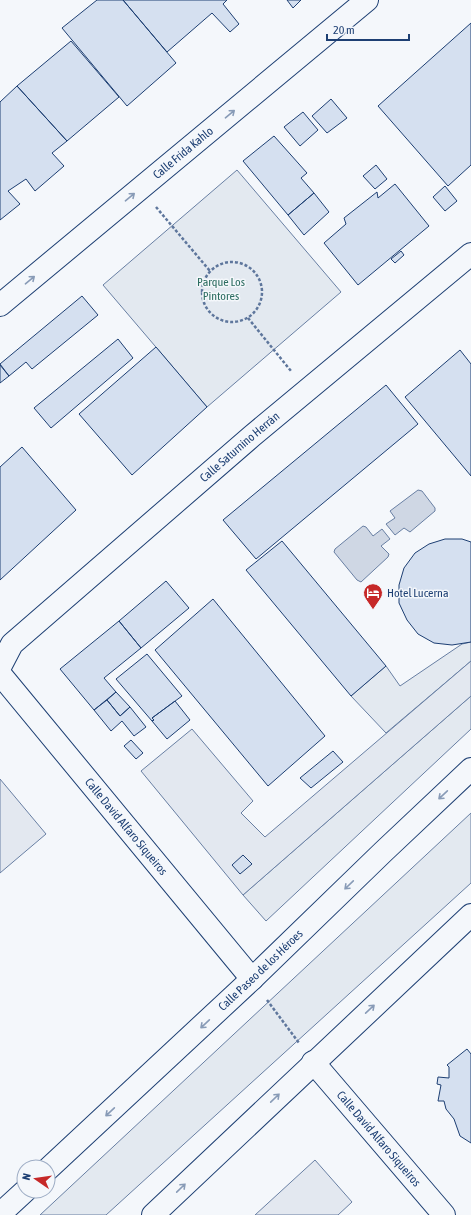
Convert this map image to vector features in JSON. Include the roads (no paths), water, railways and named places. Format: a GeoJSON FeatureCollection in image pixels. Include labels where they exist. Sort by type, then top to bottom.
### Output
{"type":"FeatureCollection","features":[{"type":"Feature","properties":{"kind":"street","name":"Calle Frida Kahlo"},"geometry":{"type":"LineString","coordinates":[[0,305],[367,0]]}},
{"type":"Feature","properties":{"kind":"street","name":"Calle Saturnino Herrán"},"geometry":{"type":"LineString","coordinates":[[0,667],[6,646],[306,390],[471,254]]}},
{"type":"Feature","properties":{"kind":"street","name":"Calle David Alfaro Siqueiros"},"geometry":{"type":"LineString","coordinates":[[0,674],[252,979]]}},
{"type":"Feature","properties":{"kind":"street","name":"Calle Paseo de los Héroes"},"geometry":{"type":"LineString","coordinates":[[56,1162],[252,979],[471,768]]}},
{"type":"Feature","properties":{"kind":"street"},"geometry":{"type":"LineString","coordinates":[[153,1215],[313,1062],[471,915]]}},
{"type":"Feature","properties":{"kind":"street","name":"Calle David Alfaro Siqueiros"},"geometry":{"type":"LineString","coordinates":[[313,1062],[444,1215]]}},
{"type":"Feature","properties":{"kind":"street"},"geometry":{"type":"LineString","coordinates":[[0,1214],[16,1199]]}},
{"type":"Feature","properties":{"kind":"place","name":"Hotel Lucerna"},"geometry":{"type":"Point","coordinates":[373,610]}},
{"type":"Feature","properties":{"kind":"park label","name":"Parque Los Pintores"},"geometry":{"type":"Point","coordinates":[221,289]}}]}
